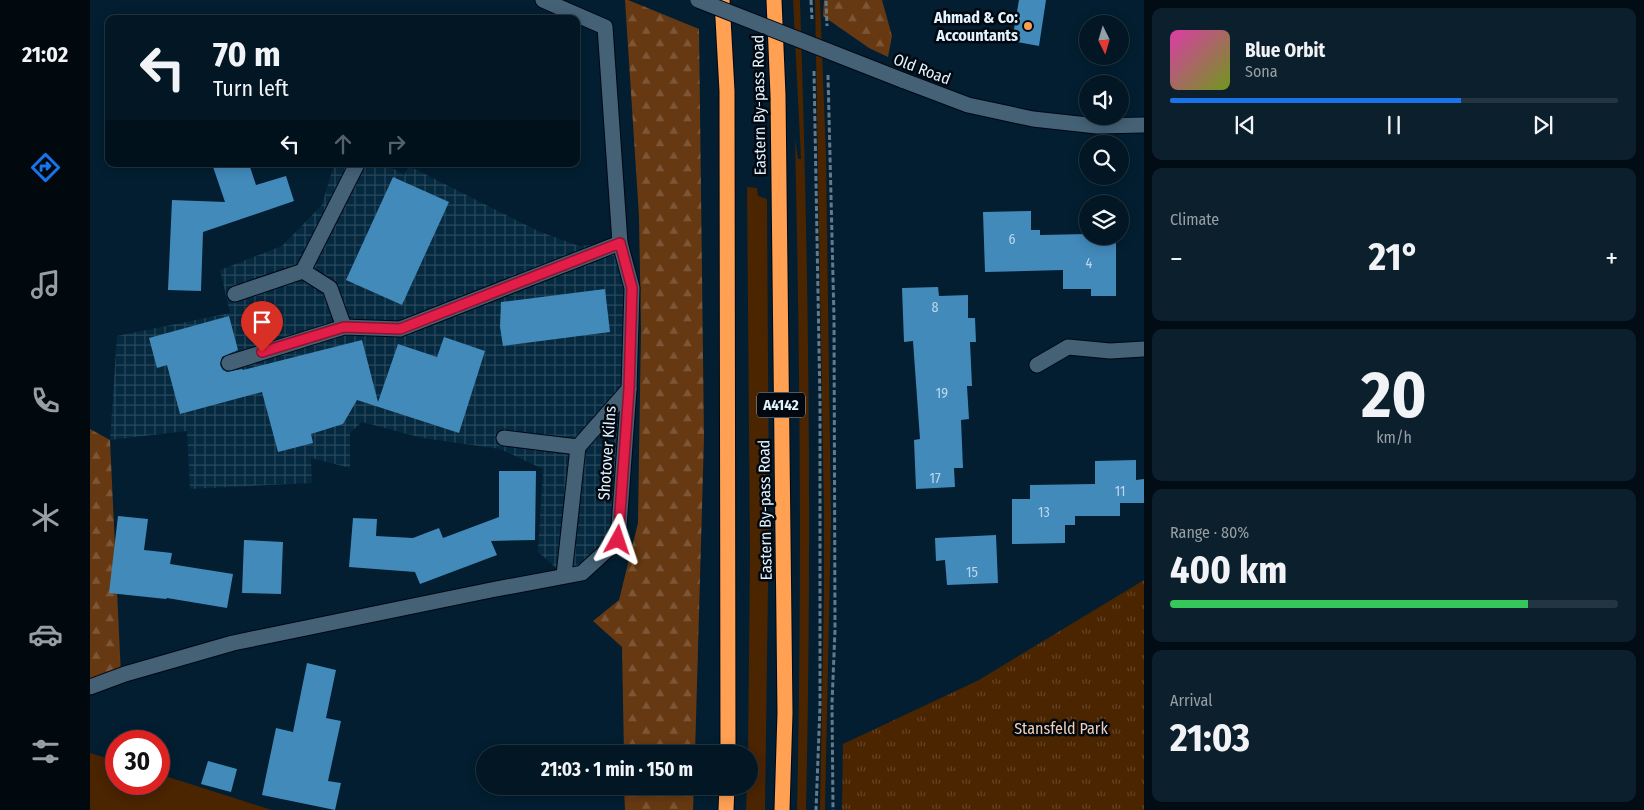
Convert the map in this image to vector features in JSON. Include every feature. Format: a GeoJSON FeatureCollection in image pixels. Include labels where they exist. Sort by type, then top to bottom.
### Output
{"type":"FeatureCollection","features":[{"type":"Feature","properties":{"kind":"highway","name":"Eastern By-pass Road"},"geometry":{"type":"LineString","coordinates":[[722,0],[727,91],[728,745]]}},
{"type":"Feature","properties":{"kind":"highway","name":"Eastern By-pass Road"},"geometry":{"type":"LineString","coordinates":[[774,0],[778,94],[785,713],[782,810]]}},
{"type":"Feature","properties":{"kind":"highway"},"geometry":{"type":"LineString","coordinates":[[726,810],[727,795]]}},
{"type":"Feature","properties":{"kind":"street","name":"Shotover Kilns"},"geometry":{"type":"LineString","coordinates":[[543,0],[577,15]]}},
{"type":"Feature","properties":{"kind":"street","name":"Old Road"},"geometry":{"type":"LineString","coordinates":[[698,0],[968,105],[1033,119],[1097,126],[1144,125]]}},
{"type":"Feature","properties":{"kind":"street","name":"Shotover Kilns"},"geometry":{"type":"LineString","coordinates":[[90,687],[125,674],[233,643],[564,575],[582,573],[618,540],[629,389],[632,288],[620,243],[605,27],[580,16]]}},
{"type":"Feature","properties":{"kind":"street"},"geometry":{"type":"LineString","coordinates":[[235,294],[303,272],[356,167]]}},
{"type":"Feature","properties":{"kind":"street"},"geometry":{"type":"LineString","coordinates":[[229,363],[344,327],[400,329],[620,243]]}},
{"type":"Feature","properties":{"kind":"street"},"geometry":{"type":"LineString","coordinates":[[303,272],[330,288],[344,327]]}},
{"type":"Feature","properties":{"kind":"street"},"geometry":{"type":"LineString","coordinates":[[1037,365],[1068,346],[1110,351],[1144,349]]}},
{"type":"Feature","properties":{"kind":"street"},"geometry":{"type":"LineString","coordinates":[[564,575],[578,447],[629,389]]}},
{"type":"Feature","properties":{"kind":"street"},"geometry":{"type":"LineString","coordinates":[[504,438],[578,447]]}},
{"type":"Feature","properties":{"kind":"path"},"geometry":{"type":"LineString","coordinates":[[811,0],[812,26]]}},
{"type":"Feature","properties":{"kind":"path"},"geometry":{"type":"LineString","coordinates":[[826,1],[827,29]]}},
{"type":"Feature","properties":{"kind":"path"},"geometry":{"type":"LineString","coordinates":[[814,70],[820,403],[820,706],[816,810]]}},
{"type":"Feature","properties":{"kind":"path"},"geometry":{"type":"LineString","coordinates":[[828,74],[834,318],[835,630],[832,703],[833,810]]}},
{"type":"Feature","properties":{"kind":"shaded area"},"geometry":{"type":"Polygon","coordinates":[[[333,167],[391,167],[404,175],[408,167],[411,167],[538,231],[579,246],[620,243],[632,288],[618,540],[582,573],[564,575],[538,552],[543,469],[500,449],[422,438],[362,422],[350,433],[350,468],[311,458],[312,483],[190,489],[187,431],[110,440],[117,336],[230,313],[220,270],[282,246],[322,205],[333,167]]]}},
{"type":"Feature","properties":{"kind":"green space"},"geometry":{"type":"Polygon","coordinates":[[[625,0],[699,29],[704,437],[695,745],[624,745],[622,647],[593,621],[619,600],[638,523],[641,329],[639,216],[625,0]]]}},
{"type":"Feature","properties":{"kind":"green space"},"geometry":{"type":"Polygon","coordinates":[[[793,0],[800,0],[806,202],[809,608],[806,810],[797,810],[800,474],[795,138],[798,159],[801,159],[793,0]]]}},
{"type":"Feature","properties":{"kind":"green space"},"geometry":{"type":"Polygon","coordinates":[[[815,0],[820,0],[826,155],[831,521],[825,810],[820,810],[824,514],[815,0]]]}},
{"type":"Feature","properties":{"kind":"green space"},"geometry":{"type":"Polygon","coordinates":[[[824,0],[882,0],[892,36],[888,57],[869,48],[823,16],[824,0]]]}},
{"type":"Feature","properties":{"kind":"green space"},"geometry":{"type":"Polygon","coordinates":[[[747,187],[757,188],[758,196],[767,199],[769,514],[765,810],[746,810],[747,795],[758,795],[758,745],[748,745],[750,554],[747,187]]]}},
{"type":"Feature","properties":{"kind":"green space"},"geometry":{"type":"Polygon","coordinates":[[[90,429],[110,440],[121,676],[90,683],[90,429]]]}},
{"type":"Feature","properties":{"kind":"green space","name":"Stansfeld Park"},"geometry":{"type":"Polygon","coordinates":[[[1144,580],[1144,810],[842,810],[843,744],[979,680],[1144,580]]]}},
{"type":"Feature","properties":{"kind":"green space"},"geometry":{"type":"Polygon","coordinates":[[[90,753],[105,758],[105,795],[170,795],[170,778],[272,810],[90,810],[90,753]]]}},
{"type":"Feature","properties":{"kind":"green space"},"geometry":{"type":"Polygon","coordinates":[[[624,795],[694,795],[693,810],[625,810],[624,795]]]}},
{"type":"Feature","properties":{"kind":"building","name":"Ahmad & Co: Accountants"},"geometry":{"type":"Polygon","coordinates":[[[1019,0],[1046,0],[1039,46],[1012,41],[1019,0]]]}},
{"type":"Feature","properties":{"kind":"building"},"geometry":{"type":"Polygon","coordinates":[[[213,167],[250,167],[256,185],[286,176],[294,201],[203,232],[201,291],[168,290],[172,200],[225,202],[213,167]]]}},
{"type":"Feature","properties":{"kind":"building"},"geometry":{"type":"Polygon","coordinates":[[[393,177],[449,202],[402,305],[346,280],[393,177]]]}},
{"type":"Feature","properties":{"kind":"building"},"geometry":{"type":"Polygon","coordinates":[[[1031,211],[1031,230],[1040,230],[1040,235],[1079,234],[1079,245],[1116,245],[1116,296],[1091,296],[1091,289],[1063,289],[1063,270],[985,272],[983,212],[1031,211]]]}},
{"type":"Feature","properties":{"kind":"building"},"geometry":{"type":"Polygon","coordinates":[[[938,287],[939,296],[968,295],[968,318],[975,318],[976,342],[970,342],[972,386],[967,386],[969,419],[961,420],[963,468],[954,468],[955,487],[916,489],[914,440],[920,439],[913,341],[904,342],[902,288],[938,287]]]}},
{"type":"Feature","properties":{"kind":"building"},"geometry":{"type":"Polygon","coordinates":[[[605,289],[610,332],[503,346],[500,327],[501,302],[605,289]]]}},
{"type":"Feature","properties":{"kind":"building"},"geometry":{"type":"Polygon","coordinates":[[[229,316],[238,350],[222,357],[220,365],[223,370],[227,372],[243,370],[362,340],[378,402],[398,344],[437,357],[444,337],[485,351],[459,433],[357,400],[343,424],[311,434],[313,443],[278,452],[262,392],[180,414],[167,365],[157,368],[149,338],[229,316]]]}},
{"type":"Feature","properties":{"kind":"building"},"geometry":{"type":"Polygon","coordinates":[[[1136,460],[1136,480],[1144,479],[1144,503],[1120,503],[1120,516],[1075,516],[1075,525],[1065,525],[1065,543],[1012,544],[1012,499],[1030,499],[1030,485],[1095,484],[1095,461],[1136,460]]]}},
{"type":"Feature","properties":{"kind":"building"},"geometry":{"type":"Polygon","coordinates":[[[499,471],[536,471],[535,540],[491,541],[497,555],[420,584],[415,572],[349,567],[353,518],[377,519],[376,536],[413,538],[439,528],[443,538],[499,517],[499,471]]]}},
{"type":"Feature","properties":{"kind":"building"},"geometry":{"type":"Polygon","coordinates":[[[118,516],[148,519],[144,550],[172,553],[170,564],[233,574],[227,608],[167,598],[109,593],[118,516]]]}},
{"type":"Feature","properties":{"kind":"building"},"geometry":{"type":"Polygon","coordinates":[[[996,535],[998,583],[947,585],[945,560],[936,561],[935,538],[996,535]]]}},
{"type":"Feature","properties":{"kind":"building"},"geometry":{"type":"Polygon","coordinates":[[[244,540],[283,542],[281,594],[242,593],[244,540]]]}},
{"type":"Feature","properties":{"kind":"building"},"geometry":{"type":"Polygon","coordinates":[[[307,663],[336,670],[326,718],[341,721],[328,781],[341,783],[335,810],[262,795],[276,728],[293,732],[307,663]]]}},
{"type":"Feature","properties":{"kind":"building"},"geometry":{"type":"Polygon","coordinates":[[[208,761],[237,769],[231,792],[201,784],[208,761]]]}},
{"type":"Feature","properties":{"kind":"place","name":"Ahmad & Co: Accountants"},"geometry":{"type":"Point","coordinates":[1028,26]}},
{"type":"Feature","properties":{"kind":"route"},"geometry":{"type":"LineString","coordinates":[[262,352],[344,327],[400,329],[620,243],[632,288],[629,389],[618,540]]}}]}
